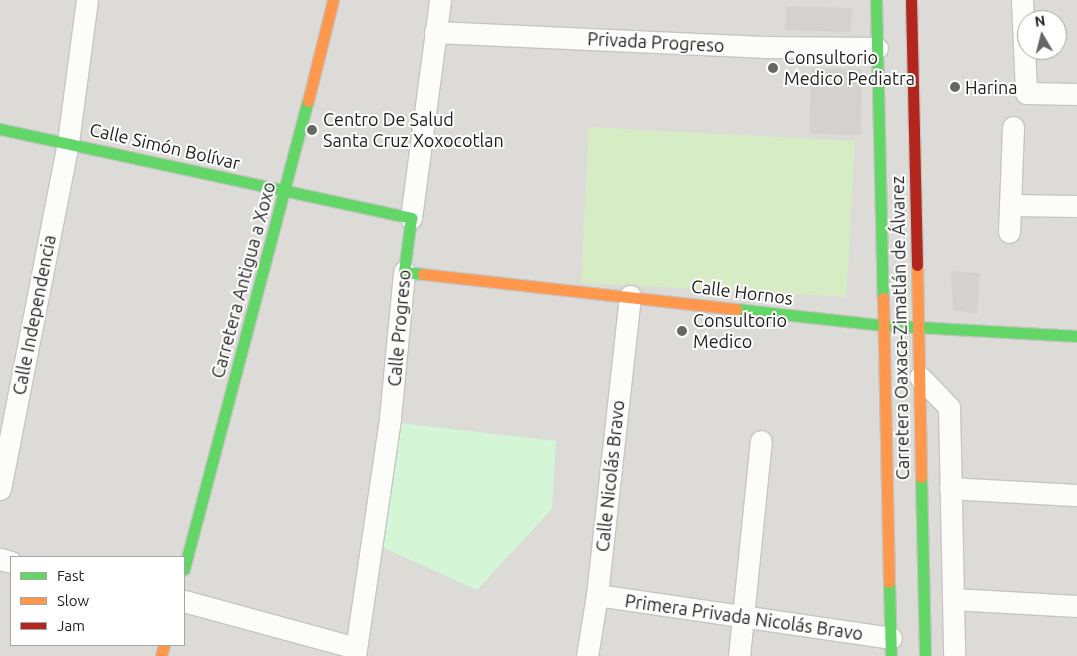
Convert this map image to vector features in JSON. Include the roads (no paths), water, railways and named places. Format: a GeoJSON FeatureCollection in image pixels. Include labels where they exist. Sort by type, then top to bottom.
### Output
{"type":"FeatureCollection","features":[{"type":"Feature","properties":{"kind":"street","name":"Calle Independencia"},"geometry":{"type":"LineString","coordinates":[[0,489],[68,142],[87,0]]}},
{"type":"Feature","properties":{"kind":"street","name":"Carretera Antigua a Xoxo"},"geometry":{"type":"LineString","coordinates":[[185,565],[285,192],[333,0]]}},
{"type":"Feature","properties":{"kind":"street","name":"Calle Progreso"},"geometry":{"type":"LineString","coordinates":[[355,652],[390,418],[404,272],[440,0]]}},
{"type":"Feature","properties":{"kind":"street","name":"Carretera Oaxaca-Zimatlán de Álvarez"},"geometry":{"type":"LineString","coordinates":[[876,0],[882,325],[891,647]]}},
{"type":"Feature","properties":{"kind":"street","name":"Carretera Oaxaca-Zimatlán de Álvarez"},"geometry":{"type":"LineString","coordinates":[[911,0],[913,327],[919,369],[925,656]]}},
{"type":"Feature","properties":{"kind":"street"},"geometry":{"type":"LineString","coordinates":[[1022,0],[1026,93],[1077,94]]}},
{"type":"Feature","properties":{"kind":"street","name":"Privada Progreso"},"geometry":{"type":"LineString","coordinates":[[435,32],[763,47],[877,48]]}},
{"type":"Feature","properties":{"kind":"street"},"geometry":{"type":"LineString","coordinates":[[1009,232],[1012,205],[1012,127]]}},
{"type":"Feature","properties":{"kind":"street","name":"Calle Simón Bolívar"},"geometry":{"type":"LineString","coordinates":[[0,129],[68,142],[285,192],[411,218]]}},
{"type":"Feature","properties":{"kind":"street"},"geometry":{"type":"LineString","coordinates":[[1012,205],[1077,206]]}},
{"type":"Feature","properties":{"kind":"street","name":"Calle Hornos"},"geometry":{"type":"LineString","coordinates":[[404,272],[882,325],[1077,336]]}},
{"type":"Feature","properties":{"kind":"street","name":"Calle Nicolás Bravo"},"geometry":{"type":"LineString","coordinates":[[587,656],[597,595],[630,296]]}},
{"type":"Feature","properties":{"kind":"street"},"geometry":{"type":"LineString","coordinates":[[919,369],[949,407],[954,656]]}},
{"type":"Feature","properties":{"kind":"street"},"geometry":{"type":"LineString","coordinates":[[739,656],[761,441]]}},
{"type":"Feature","properties":{"kind":"street"},"geometry":{"type":"LineString","coordinates":[[950,488],[1077,495]]}},
{"type":"Feature","properties":{"kind":"street","name":"Primera Privada Nicolás Bravo"},"geometry":{"type":"LineString","coordinates":[[597,595],[743,617],[891,647]]}},
{"type":"Feature","properties":{"kind":"street"},"geometry":{"type":"LineString","coordinates":[[953,599],[1077,606]]}},
{"type":"Feature","properties":{"kind":"street"},"geometry":{"type":"LineString","coordinates":[[185,601],[355,652]]}},
{"type":"Feature","properties":{"kind":"place","name":"Consultorio Medico Pediatra"},"geometry":{"type":"Point","coordinates":[773,68]}},
{"type":"Feature","properties":{"kind":"place","name":"Harina"},"geometry":{"type":"Point","coordinates":[955,87]}},
{"type":"Feature","properties":{"kind":"place","name":"Centro De Salud Santa Cruz Xoxocotlan"},"geometry":{"type":"Point","coordinates":[312,130]}},
{"type":"Feature","properties":{"kind":"place","name":"Consultorio Medico"},"geometry":{"type":"Point","coordinates":[682,331]}}]}
